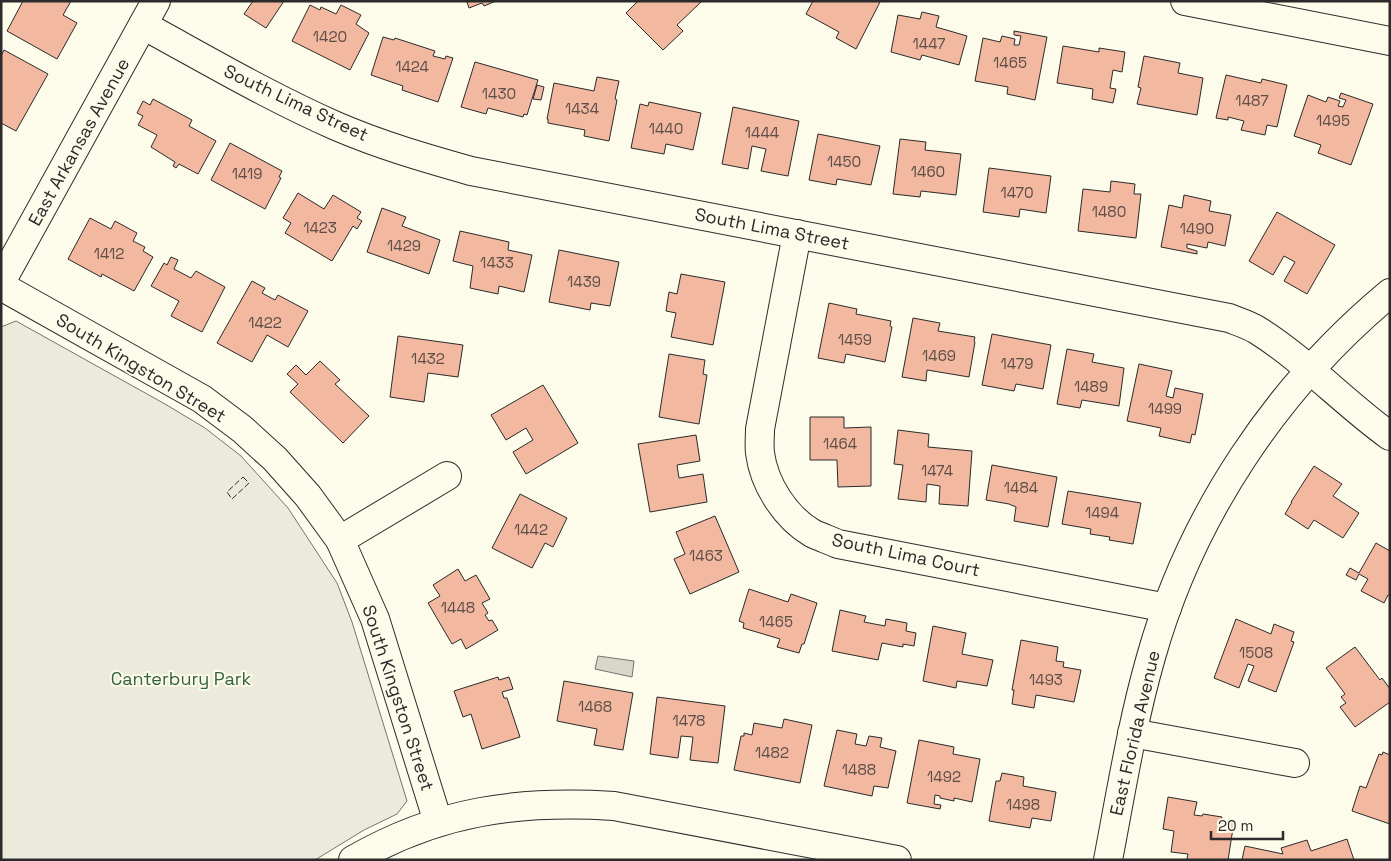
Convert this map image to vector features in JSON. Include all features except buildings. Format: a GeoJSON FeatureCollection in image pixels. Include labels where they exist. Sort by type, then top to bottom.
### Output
{"type":"FeatureCollection","features":[{"type":"Feature","properties":{"kind":"street","name":"East Arkansas Avenue"},"geometry":{"type":"LineString","coordinates":[[1,282],[156,1]]}},
{"type":"Feature","properties":{"kind":"street"},"geometry":{"type":"LineString","coordinates":[[1185,1],[1390,41]]}},
{"type":"Feature","properties":{"kind":"street","name":"South Lima Street"},"geometry":{"type":"LineString","coordinates":[[143,25],[295,107],[338,127],[426,158],[516,180],[1229,318],[1256,329],[1309,370],[1369,422],[1390,436]]}},
{"type":"Feature","properties":{"kind":"street","name":"South Lima Court"},"geometry":{"type":"LineString","coordinates":[[797,234],[760,429],[760,453],[766,477],[778,500],[793,518],[812,532],[838,544],[1167,608]]}},
{"type":"Feature","properties":{"kind":"street","name":"South Kingston Street"},"geometry":{"type":"LineString","coordinates":[[1,286],[202,399],[242,429],[282,467],[308,496],[340,540],[374,619],[438,822]]}},
{"type":"Feature","properties":{"kind":"street","name":"East Florida Avenue"},"geometry":{"type":"LineString","coordinates":[[1108,860],[1132,733],[1151,655],[1167,608],[1199,534],[1239,464],[1286,398],[1309,370],[1340,338],[1390,293]]}},
{"type":"Feature","properties":{"kind":"street"},"geometry":{"type":"LineString","coordinates":[[340,540],[447,476]]}},
{"type":"Feature","properties":{"kind":"street"},"geometry":{"type":"LineString","coordinates":[[1132,733],[1295,763]]}},
{"type":"Feature","properties":{"kind":"street"},"geometry":{"type":"LineString","coordinates":[[353,860],[409,832],[438,822],[481,811],[525,805],[569,804],[614,806],[898,860]]}},
{"type":"Feature","properties":{"kind":"green space","name":"Canterbury Park"},"geometry":{"type":"Polygon","coordinates":[[[16,321],[205,428],[241,456],[288,508],[337,583],[352,622],[407,801],[397,814],[364,830],[315,860],[1,860],[1,327],[16,321]]]}},
{"type":"Feature","properties":{"kind":"shaded area"},"geometry":{"type":"Polygon","coordinates":[[[598,656],[634,661],[632,677],[595,669],[598,656]]]}},
{"type":"Feature","properties":{"kind":"fence"},"geometry":{"type":"LineString","coordinates":[[243,477],[249,483],[232,499],[227,492],[243,477]]}}]}
